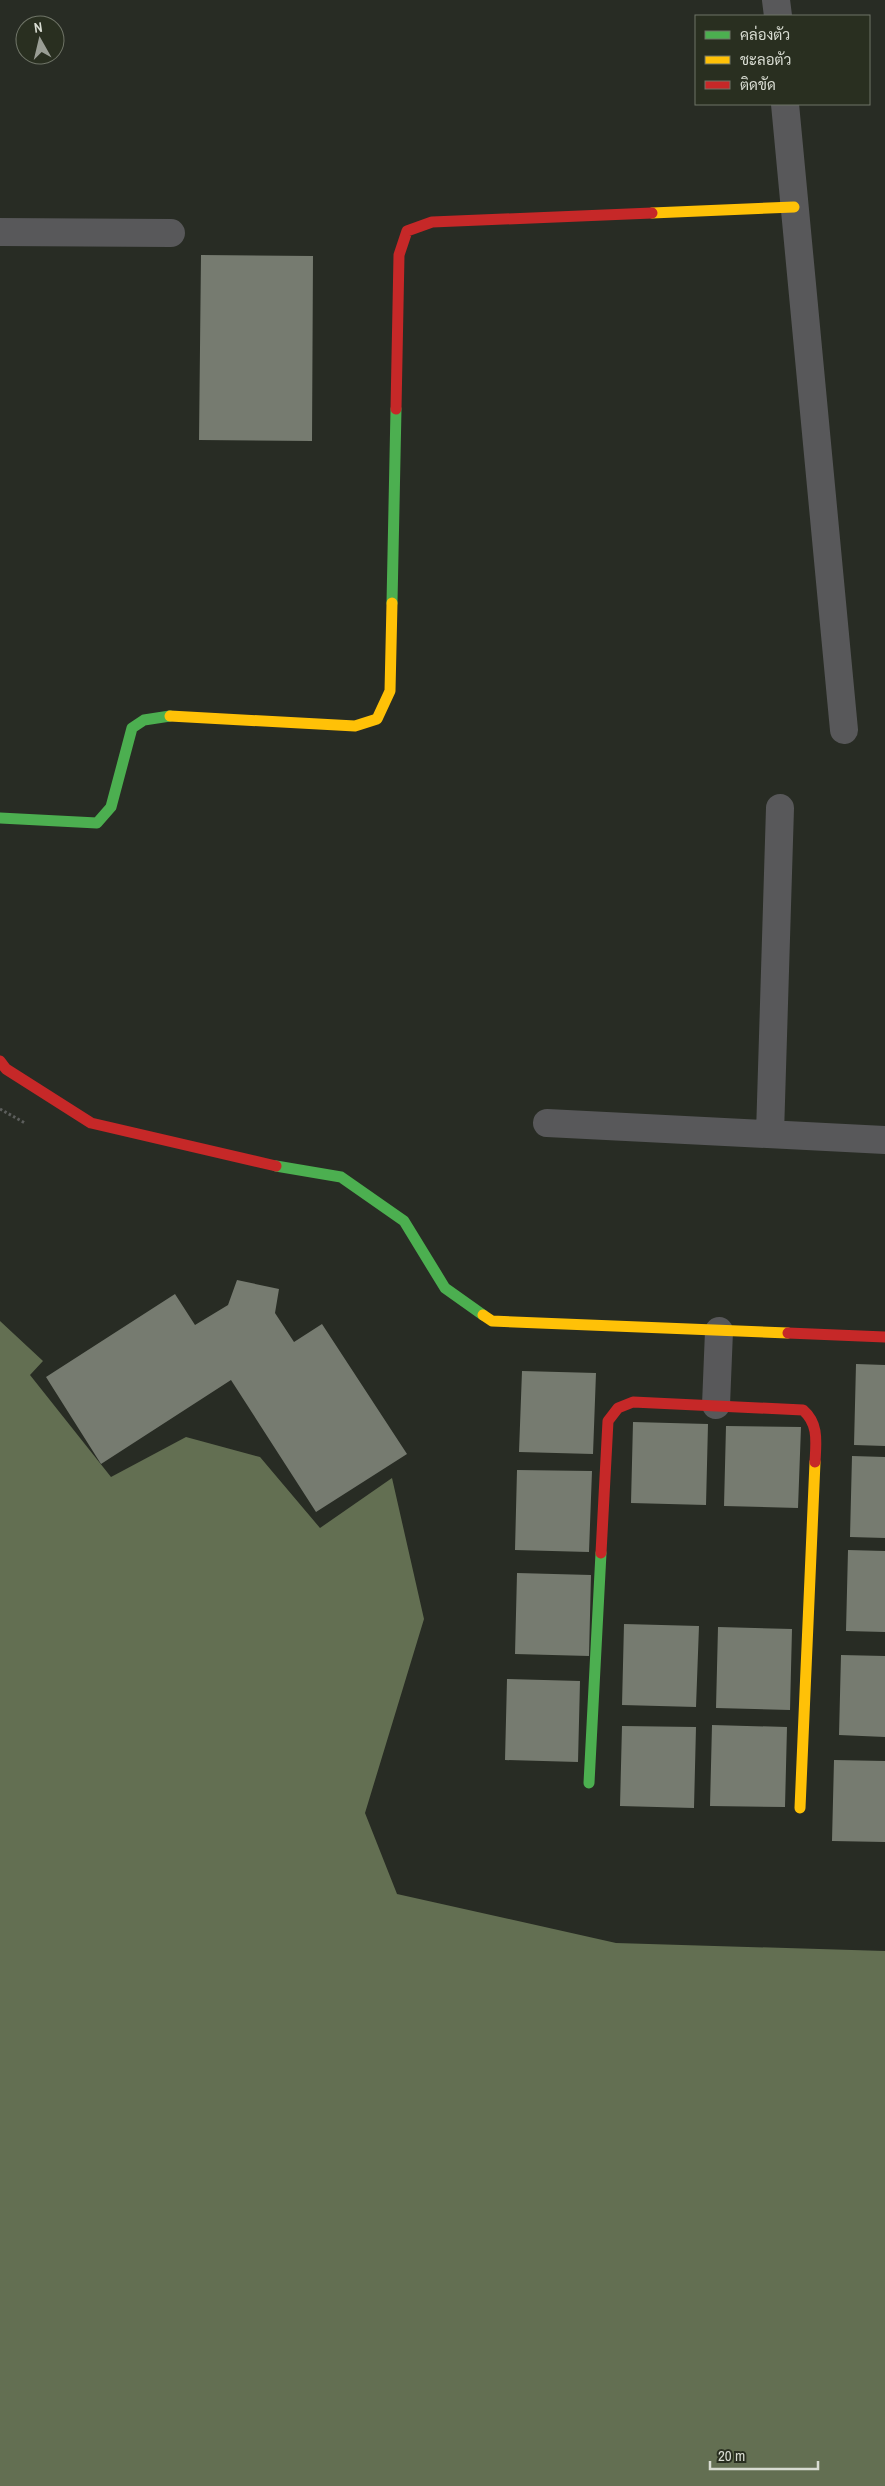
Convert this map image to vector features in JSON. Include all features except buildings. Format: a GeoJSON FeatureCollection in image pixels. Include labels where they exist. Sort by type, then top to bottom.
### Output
{"type":"FeatureCollection","features":[{"type":"Feature","properties":{"kind":"street"},"geometry":{"type":"LineString","coordinates":[[776,0],[778,15]]}},
{"type":"Feature","properties":{"kind":"street"},"geometry":{"type":"LineString","coordinates":[[785,105],[844,730]]}},
{"type":"Feature","properties":{"kind":"street"},"geometry":{"type":"LineString","coordinates":[[0,818],[67,824],[97,824],[111,806],[132,728],[144,720],[162,716],[354,726],[377,719],[390,691],[400,255],[407,231],[432,222],[794,207]]}},
{"type":"Feature","properties":{"kind":"street"},"geometry":{"type":"LineString","coordinates":[[0,232],[171,232]]}},
{"type":"Feature","properties":{"kind":"street"},"geometry":{"type":"LineString","coordinates":[[770,1134],[780,808]]}},
{"type":"Feature","properties":{"kind":"street"},"geometry":{"type":"LineString","coordinates":[[0,1062],[6,1068],[90,1123],[256,1163],[341,1177],[404,1221],[445,1288],[492,1322],[885,1337]]}},
{"type":"Feature","properties":{"kind":"street"},"geometry":{"type":"LineString","coordinates":[[547,1122],[885,1140]]}},
{"type":"Feature","properties":{"kind":"street"},"geometry":{"type":"LineString","coordinates":[[716,1405],[719,1330]]}},
{"type":"Feature","properties":{"kind":"street"},"geometry":{"type":"LineString","coordinates":[[589,1783],[608,1421],[618,1408],[633,1402],[803,1410],[812,1418],[816,1432],[800,1808]]}},
{"type":"Feature","properties":{"kind":"shaded area"},"geometry":{"type":"Polygon","coordinates":[[[0,1321],[43,1361],[30,1375],[111,1477],[186,1437],[260,1457],[320,1528],[392,1478],[424,1619],[365,1813],[397,1894],[616,1943],[885,1951],[885,2486],[0,2486],[0,1321]]]}},
{"type":"Feature","properties":{"kind":"traffic: fast"},"geometry":{"type":"LineString","coordinates":[[392,603],[396,409]]}},
{"type":"Feature","properties":{"kind":"traffic: fast"},"geometry":{"type":"LineString","coordinates":[[0,818],[97,823],[111,807],[132,728],[144,720],[170,716]]}},
{"type":"Feature","properties":{"kind":"traffic: fast"},"geometry":{"type":"LineString","coordinates":[[276,1166],[341,1177],[404,1221],[445,1288],[483,1315]]}},
{"type":"Feature","properties":{"kind":"traffic: fast"},"geometry":{"type":"LineString","coordinates":[[589,1783],[601,1553]]}},
{"type":"Feature","properties":{"kind":"traffic: slow"},"geometry":{"type":"LineString","coordinates":[[652,213],[794,207]]}},
{"type":"Feature","properties":{"kind":"traffic: slow"},"geometry":{"type":"LineString","coordinates":[[170,716],[355,726],[377,719],[390,691],[392,603]]}},
{"type":"Feature","properties":{"kind":"traffic: slow"},"geometry":{"type":"LineString","coordinates":[[483,1315],[492,1321],[788,1333]]}},
{"type":"Feature","properties":{"kind":"traffic: slow"},"geometry":{"type":"LineString","coordinates":[[800,1808],[815,1462]]}},
{"type":"Feature","properties":{"kind":"traffic: jam"},"geometry":{"type":"LineString","coordinates":[[396,409],[399,255],[407,231],[432,222],[652,213]]}},
{"type":"Feature","properties":{"kind":"traffic: jam"},"geometry":{"type":"LineString","coordinates":[[0,1061],[6,1069],[91,1123],[276,1166]]}},
{"type":"Feature","properties":{"kind":"traffic: jam"},"geometry":{"type":"LineString","coordinates":[[788,1333],[885,1337]]}},
{"type":"Feature","properties":{"kind":"traffic: jam"},"geometry":{"type":"LineString","coordinates":[[601,1553],[608,1421],[618,1408],[633,1402],[803,1410],[812,1421],[814,1427],[816,1440],[815,1462]]}}]}
